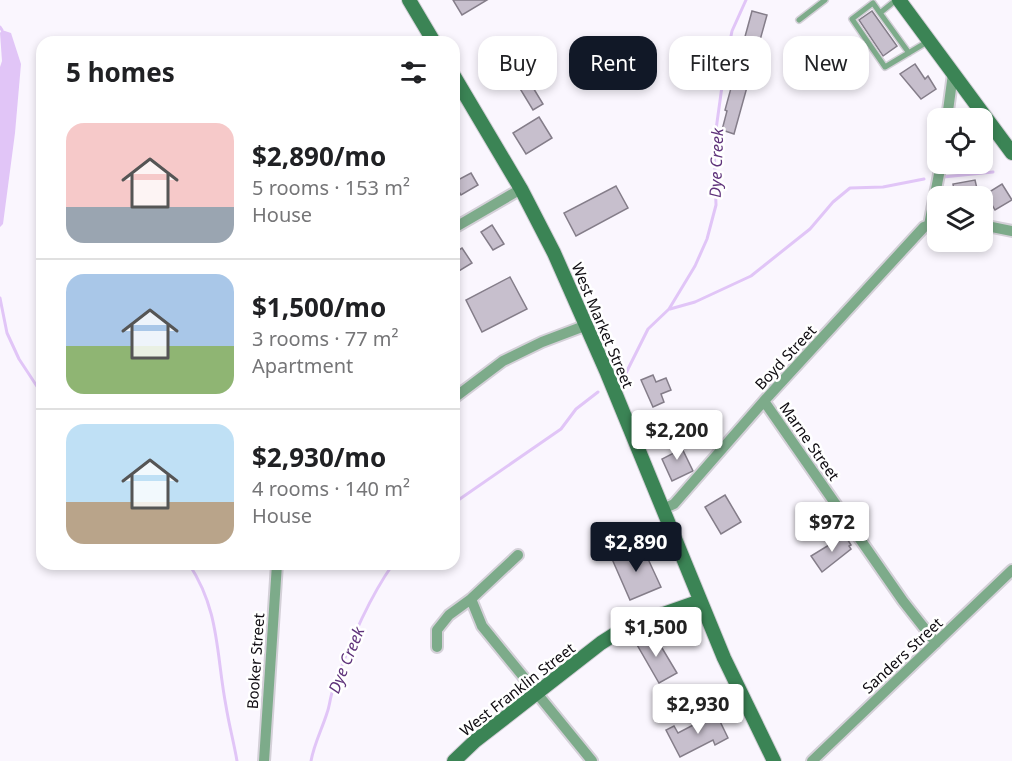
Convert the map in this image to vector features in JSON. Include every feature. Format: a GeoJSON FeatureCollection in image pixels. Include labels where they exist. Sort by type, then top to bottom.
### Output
{"type":"FeatureCollection","features":[{"type":"Feature","properties":{"kind":"street"},"geometry":{"type":"LineString","coordinates":[[409,0],[430,36]]}},
{"type":"Feature","properties":{"kind":"street"},"geometry":{"type":"LineString","coordinates":[[902,2],[1012,153]]}},
{"type":"Feature","properties":{"kind":"street"},"geometry":{"type":"LineString","coordinates":[[948,108],[953,74]]}},
{"type":"Feature","properties":{"kind":"street","name":"West Market Street"},"geometry":{"type":"LineString","coordinates":[[460,86],[521,189],[554,253],[724,658],[774,761]]}},
{"type":"Feature","properties":{"kind":"street"},"geometry":{"type":"LineString","coordinates":[[460,225],[521,189]]}},
{"type":"Feature","properties":{"kind":"street","name":"Boyd Street"},"geometry":{"type":"LineString","coordinates":[[663,509],[674,504],[764,401],[927,226]]}},
{"type":"Feature","properties":{"kind":"street"},"geometry":{"type":"LineString","coordinates":[[993,227],[1012,231]]}},
{"type":"Feature","properties":{"kind":"street"},"geometry":{"type":"LineString","coordinates":[[460,393],[503,361],[586,325]]}},
{"type":"Feature","properties":{"kind":"street","name":"Marne Street"},"geometry":{"type":"LineString","coordinates":[[764,401],[903,601],[936,643]]}},
{"type":"Feature","properties":{"kind":"street"},"geometry":{"type":"LineString","coordinates":[[437,647],[437,630],[449,615],[471,599],[518,555]]}},
{"type":"Feature","properties":{"kind":"street","name":"Booker Street"},"geometry":{"type":"LineString","coordinates":[[264,761],[277,570]]}},
{"type":"Feature","properties":{"kind":"street","name":"Sanders Street"},"geometry":{"type":"LineString","coordinates":[[812,761],[1012,570]]}},
{"type":"Feature","properties":{"kind":"street"},"geometry":{"type":"LineString","coordinates":[[471,599],[482,626],[592,761]]}},
{"type":"Feature","properties":{"kind":"street","name":"West Franklin Street"},"geometry":{"type":"LineString","coordinates":[[454,761],[475,741],[601,643],[627,627],[700,601]]}},
{"type":"Feature","properties":{"kind":"lane"},"geometry":{"type":"LineString","coordinates":[[800,20],[825,0]]}},
{"type":"Feature","properties":{"kind":"lane"},"geometry":{"type":"LineString","coordinates":[[881,17],[902,2]]}},
{"type":"Feature","properties":{"kind":"lane"},"geometry":{"type":"LineString","coordinates":[[909,53],[889,30],[873,3],[852,19],[885,67],[909,53],[929,41]]}},
{"type":"Feature","properties":{"kind":"shaded area"},"geometry":{"type":"Polygon","coordinates":[[[2,30],[11,33],[21,64],[15,133],[3,224],[0,227],[0,67],[2,61],[0,33],[2,30]]]}},
{"type":"Feature","properties":{"kind":"building"},"geometry":{"type":"Polygon","coordinates":[[[453,0],[487,0],[462,15],[453,0]]]}},
{"type":"Feature","properties":{"kind":"building"},"geometry":{"type":"Polygon","coordinates":[[[752,11],[767,15],[761,36],[745,36],[752,11]]]}},
{"type":"Feature","properties":{"kind":"building"},"geometry":{"type":"Polygon","coordinates":[[[872,11],[897,46],[883,56],[859,20],[872,11]]]}},
{"type":"Feature","properties":{"kind":"building"},"geometry":{"type":"Polygon","coordinates":[[[915,64],[925,79],[928,76],[936,89],[921,99],[900,74],[915,64]]]}},
{"type":"Feature","properties":{"kind":"building"},"geometry":{"type":"Polygon","coordinates":[[[521,90],[534,90],[543,104],[533,110],[521,90]]]}},
{"type":"Feature","properties":{"kind":"building"},"geometry":{"type":"Polygon","coordinates":[[[730,90],[746,90],[734,134],[722,130],[727,111],[725,110],[730,90]]]}},
{"type":"Feature","properties":{"kind":"building"},"geometry":{"type":"Polygon","coordinates":[[[539,117],[552,138],[526,154],[513,133],[539,117]]]}},
{"type":"Feature","properties":{"kind":"building"},"geometry":{"type":"Polygon","coordinates":[[[471,173],[478,185],[461,195],[460,179],[471,173]]]}},
{"type":"Feature","properties":{"kind":"building"},"geometry":{"type":"Polygon","coordinates":[[[975,180],[976,186],[953,186],[953,184],[975,180]]]}},
{"type":"Feature","properties":{"kind":"building"},"geometry":{"type":"Polygon","coordinates":[[[1002,184],[1012,200],[995,210],[993,190],[1002,184]]]}},
{"type":"Feature","properties":{"kind":"building"},"geometry":{"type":"Polygon","coordinates":[[[616,186],[628,208],[576,236],[564,213],[616,186]]]}},
{"type":"Feature","properties":{"kind":"building"},"geometry":{"type":"Polygon","coordinates":[[[492,225],[504,244],[493,250],[481,232],[492,225]]]}},
{"type":"Feature","properties":{"kind":"building"},"geometry":{"type":"Polygon","coordinates":[[[462,248],[472,263],[460,270],[460,249],[462,248]]]}},
{"type":"Feature","properties":{"kind":"building"},"geometry":{"type":"Polygon","coordinates":[[[510,277],[527,309],[482,332],[466,300],[510,277]]]}},
{"type":"Feature","properties":{"kind":"building"},"geometry":{"type":"Polygon","coordinates":[[[653,375],[656,382],[666,378],[671,390],[661,394],[664,402],[653,407],[641,380],[653,375]]]}},
{"type":"Feature","properties":{"kind":"building"},"geometry":{"type":"Polygon","coordinates":[[[676,436],[693,471],[672,481],[662,459],[674,453],[668,440],[676,436]]]}},
{"type":"Feature","properties":{"kind":"building"},"geometry":{"type":"Polygon","coordinates":[[[725,495],[741,522],[721,534],[705,507],[725,495]]]}},
{"type":"Feature","properties":{"kind":"building"},"geometry":{"type":"Polygon","coordinates":[[[842,537],[844,539],[846,537],[851,549],[822,572],[811,556],[842,537]]]}},
{"type":"Feature","properties":{"kind":"building"},"geometry":{"type":"Polygon","coordinates":[[[642,546],[661,587],[630,600],[612,559],[642,546]]]}},
{"type":"Feature","properties":{"kind":"building"},"geometry":{"type":"Polygon","coordinates":[[[653,633],[677,673],[659,683],[636,643],[653,633]]]}},
{"type":"Feature","properties":{"kind":"building"},"geometry":{"type":"Polygon","coordinates":[[[715,711],[728,738],[715,745],[713,740],[680,757],[666,730],[674,726],[678,733],[715,711]]]}},
{"type":"Feature","properties":{"kind":"waterway","name":"Dye Creek"},"geometry":{"type":"LineString","coordinates":[[624,377],[648,329],[669,309],[695,266],[707,239],[716,205],[714,144],[724,72],[732,31],[746,0]]}},
{"type":"Feature","properties":{"kind":"waterway"},"geometry":{"type":"LineString","coordinates":[[943,177],[973,174]]}},
{"type":"Feature","properties":{"kind":"waterway"},"geometry":{"type":"LineString","coordinates":[[670,309],[695,302],[751,276],[810,229],[833,202],[850,188],[883,187],[924,179]]}},
{"type":"Feature","properties":{"kind":"waterway"},"geometry":{"type":"LineString","coordinates":[[0,298],[7,333],[19,359],[36,385]]}},
{"type":"Feature","properties":{"kind":"waterway","name":"Dye Creek"},"geometry":{"type":"LineString","coordinates":[[460,499],[561,429],[576,409],[598,392]]}},
{"type":"Feature","properties":{"kind":"waterway"},"geometry":{"type":"LineString","coordinates":[[193,570],[212,616],[237,761]]}},
{"type":"Feature","properties":{"kind":"waterway","name":"Dye Creek"},"geometry":{"type":"LineString","coordinates":[[311,761],[332,693],[352,641],[375,593],[389,570]]}}]}
